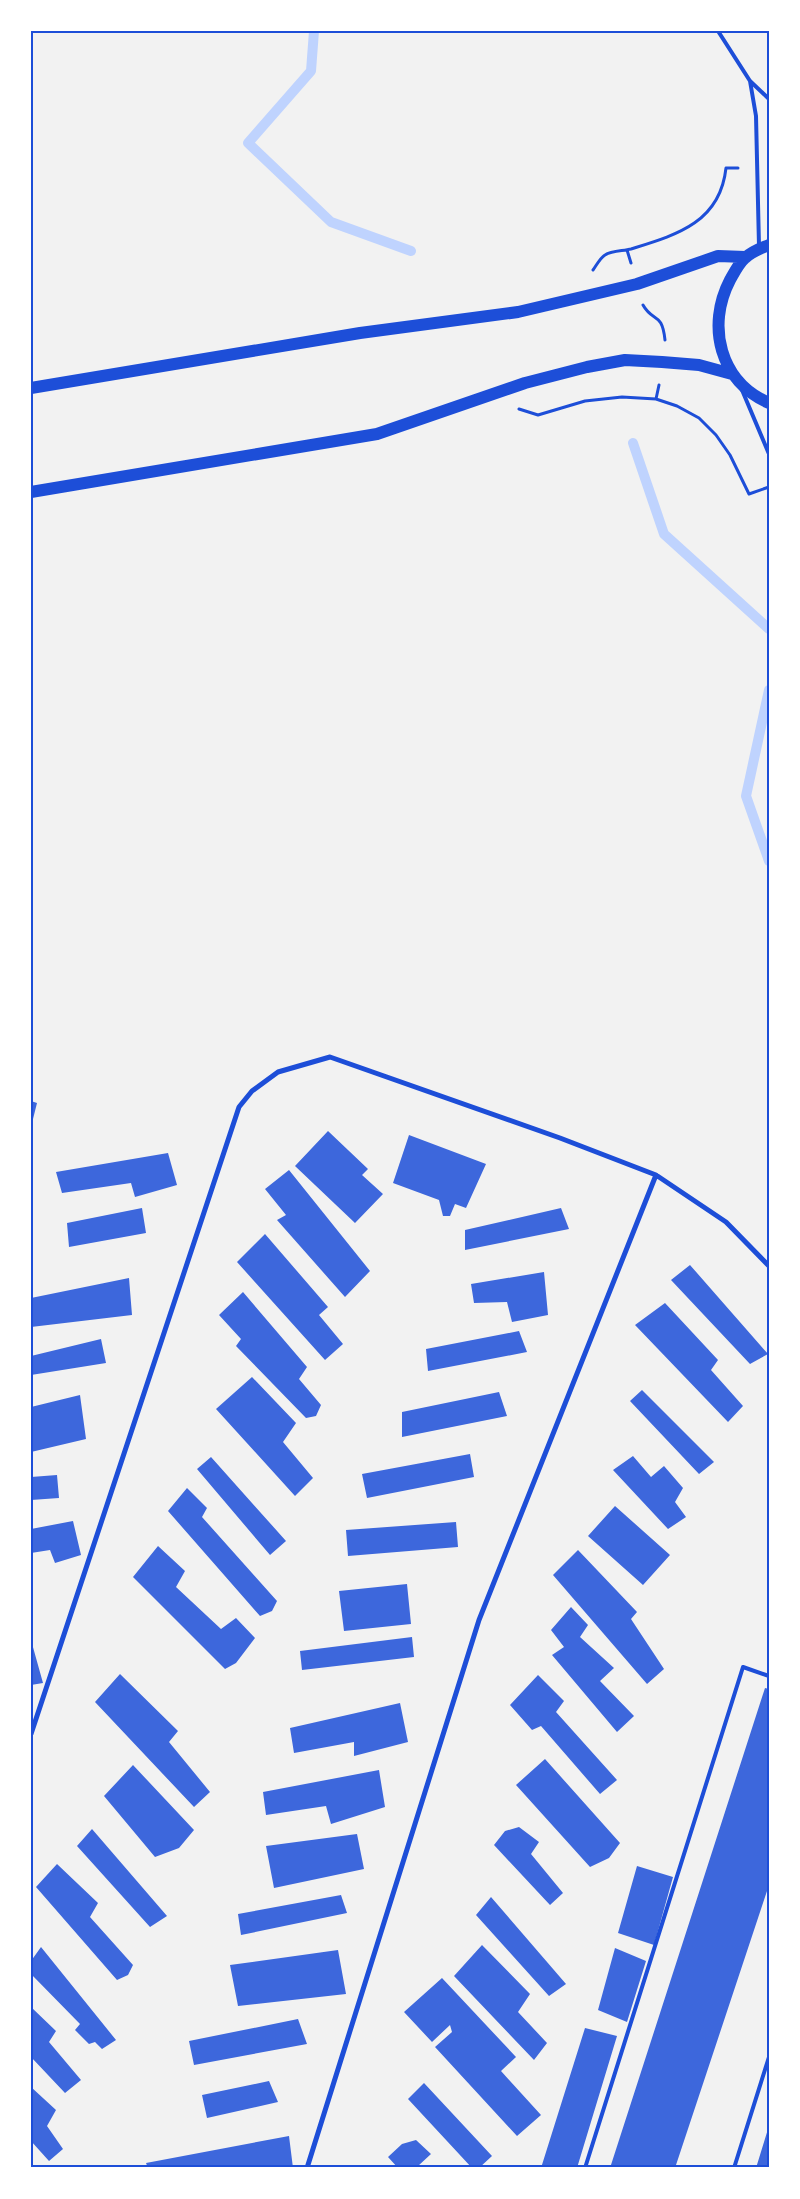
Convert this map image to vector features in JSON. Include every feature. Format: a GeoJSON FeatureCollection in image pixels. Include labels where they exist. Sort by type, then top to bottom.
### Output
{"type":"FeatureCollection","features":[{"type":"Feature","properties":{"kind":"main road"},"geometry":{"type":"LineString","coordinates":[[31,388],[360,333],[518,312],[637,284],[718,256],[745,257],[764,247]]}},
{"type":"Feature","properties":{"kind":"main road"},"geometry":{"type":"LineString","coordinates":[[745,257],[722,296],[717,322],[721,349],[735,377],[757,398],[769,404]]}},
{"type":"Feature","properties":{"kind":"main road"},"geometry":{"type":"LineString","coordinates":[[31,492],[377,434],[525,383],[587,367],[625,360],[699,365],[735,377]]}},
{"type":"Feature","properties":{"kind":"street"},"geometry":{"type":"LineString","coordinates":[[31,1734],[239,1107],[252,1091],[278,1072],[330,1057],[560,1138],[656,1175],[726,1222],[769,1266]]}},
{"type":"Feature","properties":{"kind":"street"},"geometry":{"type":"LineString","coordinates":[[307,2168],[479,1620],[656,1175]]}},
{"type":"Feature","properties":{"kind":"lane"},"geometry":{"type":"LineString","coordinates":[[718,31],[750,81],[769,100]]}},
{"type":"Feature","properties":{"kind":"lane"},"geometry":{"type":"LineString","coordinates":[[750,81],[756,116],[764,247]]}},
{"type":"Feature","properties":{"kind":"lane"},"geometry":{"type":"LineString","coordinates":[[735,377],[769,454]]}},
{"type":"Feature","properties":{"kind":"lane"},"geometry":{"type":"LineString","coordinates":[[585,2168],[743,1667],[769,1676]]}},
{"type":"Feature","properties":{"kind":"lane"},"geometry":{"type":"LineString","coordinates":[[734,2168],[769,2058]]}},
{"type":"Feature","properties":{"kind":"path"},"geometry":{"type":"LineString","coordinates":[[604,255],[665,238],[689,228],[705,215],[715,201],[722,189],[726,168],[742,168]]}},
{"type":"Feature","properties":{"kind":"path"},"geometry":{"type":"LineString","coordinates":[[627,250],[644,308],[660,319],[664,328],[666,340],[656,400]]}},
{"type":"Feature","properties":{"kind":"path"},"geometry":{"type":"LineString","coordinates":[[538,415],[585,401],[622,397],[656,400],[678,406],[699,418],[716,435],[730,455],[749,494],[769,488]]}},
{"type":"Feature","properties":{"kind":"building"},"geometry":{"type":"Polygon","coordinates":[[[31,1101],[37,1103],[32,1123],[31,1123],[31,1101]]]}},
{"type":"Feature","properties":{"kind":"building"},"geometry":{"type":"Polygon","coordinates":[[[328,1131],[368,1169],[362,1175],[383,1194],[355,1223],[295,1166],[328,1131]]]}},
{"type":"Feature","properties":{"kind":"building"},"geometry":{"type":"Polygon","coordinates":[[[409,1135],[486,1164],[466,1208],[455,1204],[450,1216],[443,1216],[439,1200],[393,1183],[409,1135]]]}},
{"type":"Feature","properties":{"kind":"building"},"geometry":{"type":"Polygon","coordinates":[[[168,1153],[177,1185],[135,1197],[131,1183],[62,1193],[56,1172],[168,1153]]]}},
{"type":"Feature","properties":{"kind":"building"},"geometry":{"type":"Polygon","coordinates":[[[289,1170],[370,1271],[345,1297],[277,1220],[286,1215],[265,1189],[289,1170]]]}},
{"type":"Feature","properties":{"kind":"building"},"geometry":{"type":"Polygon","coordinates":[[[142,1208],[146,1233],[69,1247],[67,1223],[142,1208]]]}},
{"type":"Feature","properties":{"kind":"building"},"geometry":{"type":"Polygon","coordinates":[[[561,1208],[569,1229],[465,1250],[465,1230],[561,1208]]]}},
{"type":"Feature","properties":{"kind":"building"},"geometry":{"type":"Polygon","coordinates":[[[265,1234],[328,1307],[319,1315],[343,1344],[325,1360],[237,1262],[265,1234]]]}},
{"type":"Feature","properties":{"kind":"building"},"geometry":{"type":"Polygon","coordinates":[[[690,1265],[768,1354],[750,1364],[671,1280],[690,1265]]]}},
{"type":"Feature","properties":{"kind":"building"},"geometry":{"type":"Polygon","coordinates":[[[544,1272],[548,1315],[512,1322],[507,1302],[474,1303],[471,1284],[544,1272]]]}},
{"type":"Feature","properties":{"kind":"building"},"geometry":{"type":"Polygon","coordinates":[[[129,1278],[132,1315],[31,1327],[31,1298],[129,1278]]]}},
{"type":"Feature","properties":{"kind":"building"},"geometry":{"type":"Polygon","coordinates":[[[243,1292],[307,1367],[299,1379],[321,1405],[316,1416],[306,1418],[236,1346],[241,1339],[219,1315],[243,1292]]]}},
{"type":"Feature","properties":{"kind":"building"},"geometry":{"type":"Polygon","coordinates":[[[665,1303],[718,1360],[711,1370],[743,1406],[728,1422],[635,1325],[665,1303]]]}},
{"type":"Feature","properties":{"kind":"building"},"geometry":{"type":"Polygon","coordinates":[[[519,1331],[527,1352],[428,1371],[426,1349],[519,1331]]]}},
{"type":"Feature","properties":{"kind":"building"},"geometry":{"type":"Polygon","coordinates":[[[101,1339],[106,1363],[31,1375],[31,1356],[101,1339]]]}},
{"type":"Feature","properties":{"kind":"building"},"geometry":{"type":"Polygon","coordinates":[[[252,1377],[296,1423],[283,1442],[313,1478],[295,1496],[216,1409],[252,1377]]]}},
{"type":"Feature","properties":{"kind":"building"},"geometry":{"type":"Polygon","coordinates":[[[642,1390],[714,1462],[699,1474],[630,1401],[642,1390]]]}},
{"type":"Feature","properties":{"kind":"building"},"geometry":{"type":"Polygon","coordinates":[[[499,1392],[507,1416],[402,1437],[402,1412],[499,1392]]]}},
{"type":"Feature","properties":{"kind":"building"},"geometry":{"type":"Polygon","coordinates":[[[80,1395],[86,1439],[31,1452],[31,1407],[80,1395]]]}},
{"type":"Feature","properties":{"kind":"building"},"geometry":{"type":"Polygon","coordinates":[[[470,1454],[474,1477],[367,1498],[362,1474],[470,1454]]]}},
{"type":"Feature","properties":{"kind":"building"},"geometry":{"type":"Polygon","coordinates":[[[633,1456],[651,1477],[664,1466],[683,1488],[675,1502],[686,1517],[668,1529],[613,1470],[633,1456]]]}},
{"type":"Feature","properties":{"kind":"building"},"geometry":{"type":"Polygon","coordinates":[[[211,1457],[286,1541],[270,1555],[197,1469],[211,1457]]]}},
{"type":"Feature","properties":{"kind":"building"},"geometry":{"type":"Polygon","coordinates":[[[57,1475],[59,1498],[31,1500],[31,1477],[57,1475]]]}},
{"type":"Feature","properties":{"kind":"building"},"geometry":{"type":"Polygon","coordinates":[[[187,1488],[207,1508],[202,1517],[277,1601],[272,1611],[260,1616],[168,1511],[187,1488]]]}},
{"type":"Feature","properties":{"kind":"building"},"geometry":{"type":"Polygon","coordinates":[[[615,1506],[670,1555],[643,1585],[588,1536],[615,1506]]]}},
{"type":"Feature","properties":{"kind":"building"},"geometry":{"type":"Polygon","coordinates":[[[73,1521],[81,1555],[55,1563],[50,1550],[31,1553],[31,1529],[73,1521]]]}},
{"type":"Feature","properties":{"kind":"building"},"geometry":{"type":"Polygon","coordinates":[[[456,1522],[458,1547],[348,1556],[346,1530],[456,1522]]]}},
{"type":"Feature","properties":{"kind":"building"},"geometry":{"type":"Polygon","coordinates":[[[158,1546],[185,1571],[176,1587],[221,1629],[236,1618],[255,1638],[236,1663],[225,1669],[133,1577],[158,1546]]]}},
{"type":"Feature","properties":{"kind":"building"},"geometry":{"type":"Polygon","coordinates":[[[578,1550],[637,1612],[631,1619],[664,1669],[647,1684],[553,1575],[578,1550]]]}},
{"type":"Feature","properties":{"kind":"building"},"geometry":{"type":"Polygon","coordinates":[[[407,1584],[411,1624],[344,1631],[339,1591],[407,1584]]]}},
{"type":"Feature","properties":{"kind":"building"},"geometry":{"type":"Polygon","coordinates":[[[571,1607],[588,1625],[580,1637],[614,1668],[600,1681],[634,1716],[617,1732],[552,1655],[564,1647],[551,1630],[571,1607]]]}},
{"type":"Feature","properties":{"kind":"building"},"geometry":{"type":"Polygon","coordinates":[[[412,1637],[414,1657],[302,1670],[300,1651],[412,1637]]]}},
{"type":"Feature","properties":{"kind":"building"},"geometry":{"type":"Polygon","coordinates":[[[31,1640],[43,1683],[31,1685],[31,1640]]]}},
{"type":"Feature","properties":{"kind":"building"},"geometry":{"type":"Polygon","coordinates":[[[120,1674],[178,1731],[169,1742],[210,1792],[194,1807],[95,1702],[120,1674]]]}},
{"type":"Feature","properties":{"kind":"building"},"geometry":{"type":"Polygon","coordinates":[[[538,1675],[564,1701],[556,1712],[617,1780],[600,1794],[541,1726],[532,1730],[510,1705],[538,1675]]]}},
{"type":"Feature","properties":{"kind":"building"},"geometry":{"type":"Polygon","coordinates":[[[765,1688],[769,1689],[769,1885],[675,2168],[610,2168],[765,1688]]]}},
{"type":"Feature","properties":{"kind":"building"},"geometry":{"type":"Polygon","coordinates":[[[400,1703],[408,1742],[354,1756],[354,1742],[294,1753],[290,1728],[400,1703]]]}},
{"type":"Feature","properties":{"kind":"building"},"geometry":{"type":"Polygon","coordinates":[[[545,1759],[620,1843],[609,1858],[590,1867],[516,1785],[545,1759]]]}},
{"type":"Feature","properties":{"kind":"building"},"geometry":{"type":"Polygon","coordinates":[[[133,1765],[194,1830],[179,1848],[155,1857],[104,1796],[133,1765]]]}},
{"type":"Feature","properties":{"kind":"building"},"geometry":{"type":"Polygon","coordinates":[[[379,1770],[385,1807],[331,1824],[326,1806],[266,1815],[263,1792],[379,1770]]]}},
{"type":"Feature","properties":{"kind":"building"},"geometry":{"type":"Polygon","coordinates":[[[519,1827],[539,1842],[531,1854],[563,1893],[550,1905],[494,1845],[505,1831],[519,1827]]]}},
{"type":"Feature","properties":{"kind":"building"},"geometry":{"type":"Polygon","coordinates":[[[92,1829],[167,1916],[150,1927],[77,1846],[92,1829]]]}},
{"type":"Feature","properties":{"kind":"building"},"geometry":{"type":"Polygon","coordinates":[[[357,1834],[364,1869],[274,1888],[266,1846],[357,1834]]]}},
{"type":"Feature","properties":{"kind":"building"},"geometry":{"type":"Polygon","coordinates":[[[57,1864],[98,1903],[90,1917],[133,1965],[128,1975],[117,1980],[36,1887],[57,1864]]]}},
{"type":"Feature","properties":{"kind":"building"},"geometry":{"type":"Polygon","coordinates":[[[637,1866],[673,1877],[654,1945],[618,1933],[637,1866]]]}},
{"type":"Feature","properties":{"kind":"building"},"geometry":{"type":"Polygon","coordinates":[[[341,1895],[347,1913],[241,1935],[238,1914],[341,1895]]]}},
{"type":"Feature","properties":{"kind":"building"},"geometry":{"type":"Polygon","coordinates":[[[491,1897],[566,1984],[549,1996],[476,1915],[491,1897]]]}},
{"type":"Feature","properties":{"kind":"building"},"geometry":{"type":"Polygon","coordinates":[[[482,1945],[530,1994],[518,2012],[547,2043],[534,2060],[454,1976],[482,1945]]]}},
{"type":"Feature","properties":{"kind":"building"},"geometry":{"type":"Polygon","coordinates":[[[41,1947],[116,2040],[102,2049],[95,2042],[89,2044],[75,2030],[80,2024],[31,1974],[31,1961],[41,1947]]]}},
{"type":"Feature","properties":{"kind":"building"},"geometry":{"type":"Polygon","coordinates":[[[615,1948],[646,1961],[627,2022],[598,2010],[615,1948]]]}},
{"type":"Feature","properties":{"kind":"building"},"geometry":{"type":"Polygon","coordinates":[[[338,1950],[346,1994],[238,2006],[230,1965],[338,1950]]]}},
{"type":"Feature","properties":{"kind":"building"},"geometry":{"type":"Polygon","coordinates":[[[442,1978],[516,2057],[501,2071],[541,2115],[517,2136],[435,2047],[452,2032],[450,2025],[432,2042],[404,2012],[442,1978]]]}},
{"type":"Feature","properties":{"kind":"building"},"geometry":{"type":"Polygon","coordinates":[[[31,2007],[56,2031],[49,2042],[81,2080],[65,2093],[31,2057],[31,2007]]]}},
{"type":"Feature","properties":{"kind":"building"},"geometry":{"type":"Polygon","coordinates":[[[298,2019],[307,2044],[194,2065],[189,2041],[298,2019]]]}},
{"type":"Feature","properties":{"kind":"building"},"geometry":{"type":"Polygon","coordinates":[[[585,2028],[617,2036],[577,2168],[541,2168],[585,2028]]]}},
{"type":"Feature","properties":{"kind":"building"},"geometry":{"type":"Polygon","coordinates":[[[269,2081],[278,2102],[207,2118],[202,2095],[269,2081]]]}},
{"type":"Feature","properties":{"kind":"building"},"geometry":{"type":"Polygon","coordinates":[[[424,2083],[492,2156],[479,2168],[472,2168],[408,2099],[424,2083]]]}},
{"type":"Feature","properties":{"kind":"building"},"geometry":{"type":"Polygon","coordinates":[[[31,2087],[56,2110],[47,2126],[63,2149],[49,2161],[31,2141],[31,2087]]]}},
{"type":"Feature","properties":{"kind":"building"},"geometry":{"type":"Polygon","coordinates":[[[768,2129],[769,2168],[756,2168],[768,2129]]]}},
{"type":"Feature","properties":{"kind":"building"},"geometry":{"type":"Polygon","coordinates":[[[289,2136],[293,2168],[148,2168],[146,2163],[289,2136]]]}},
{"type":"Feature","properties":{"kind":"building"},"geometry":{"type":"Polygon","coordinates":[[[416,2140],[431,2154],[418,2166],[419,2168],[398,2168],[388,2157],[402,2144],[416,2140]]]}},
{"type":"Feature","properties":{"kind":"waterway"},"geometry":{"type":"LineString","coordinates":[[314,31],[311,71],[248,143],[331,222],[411,251]]}},
{"type":"Feature","properties":{"kind":"waterway"},"geometry":{"type":"LineString","coordinates":[[633,443],[664,534],[769,629]]}},
{"type":"Feature","properties":{"kind":"waterway"},"geometry":{"type":"LineString","coordinates":[[769,690],[746,796],[769,861]]}}]}
